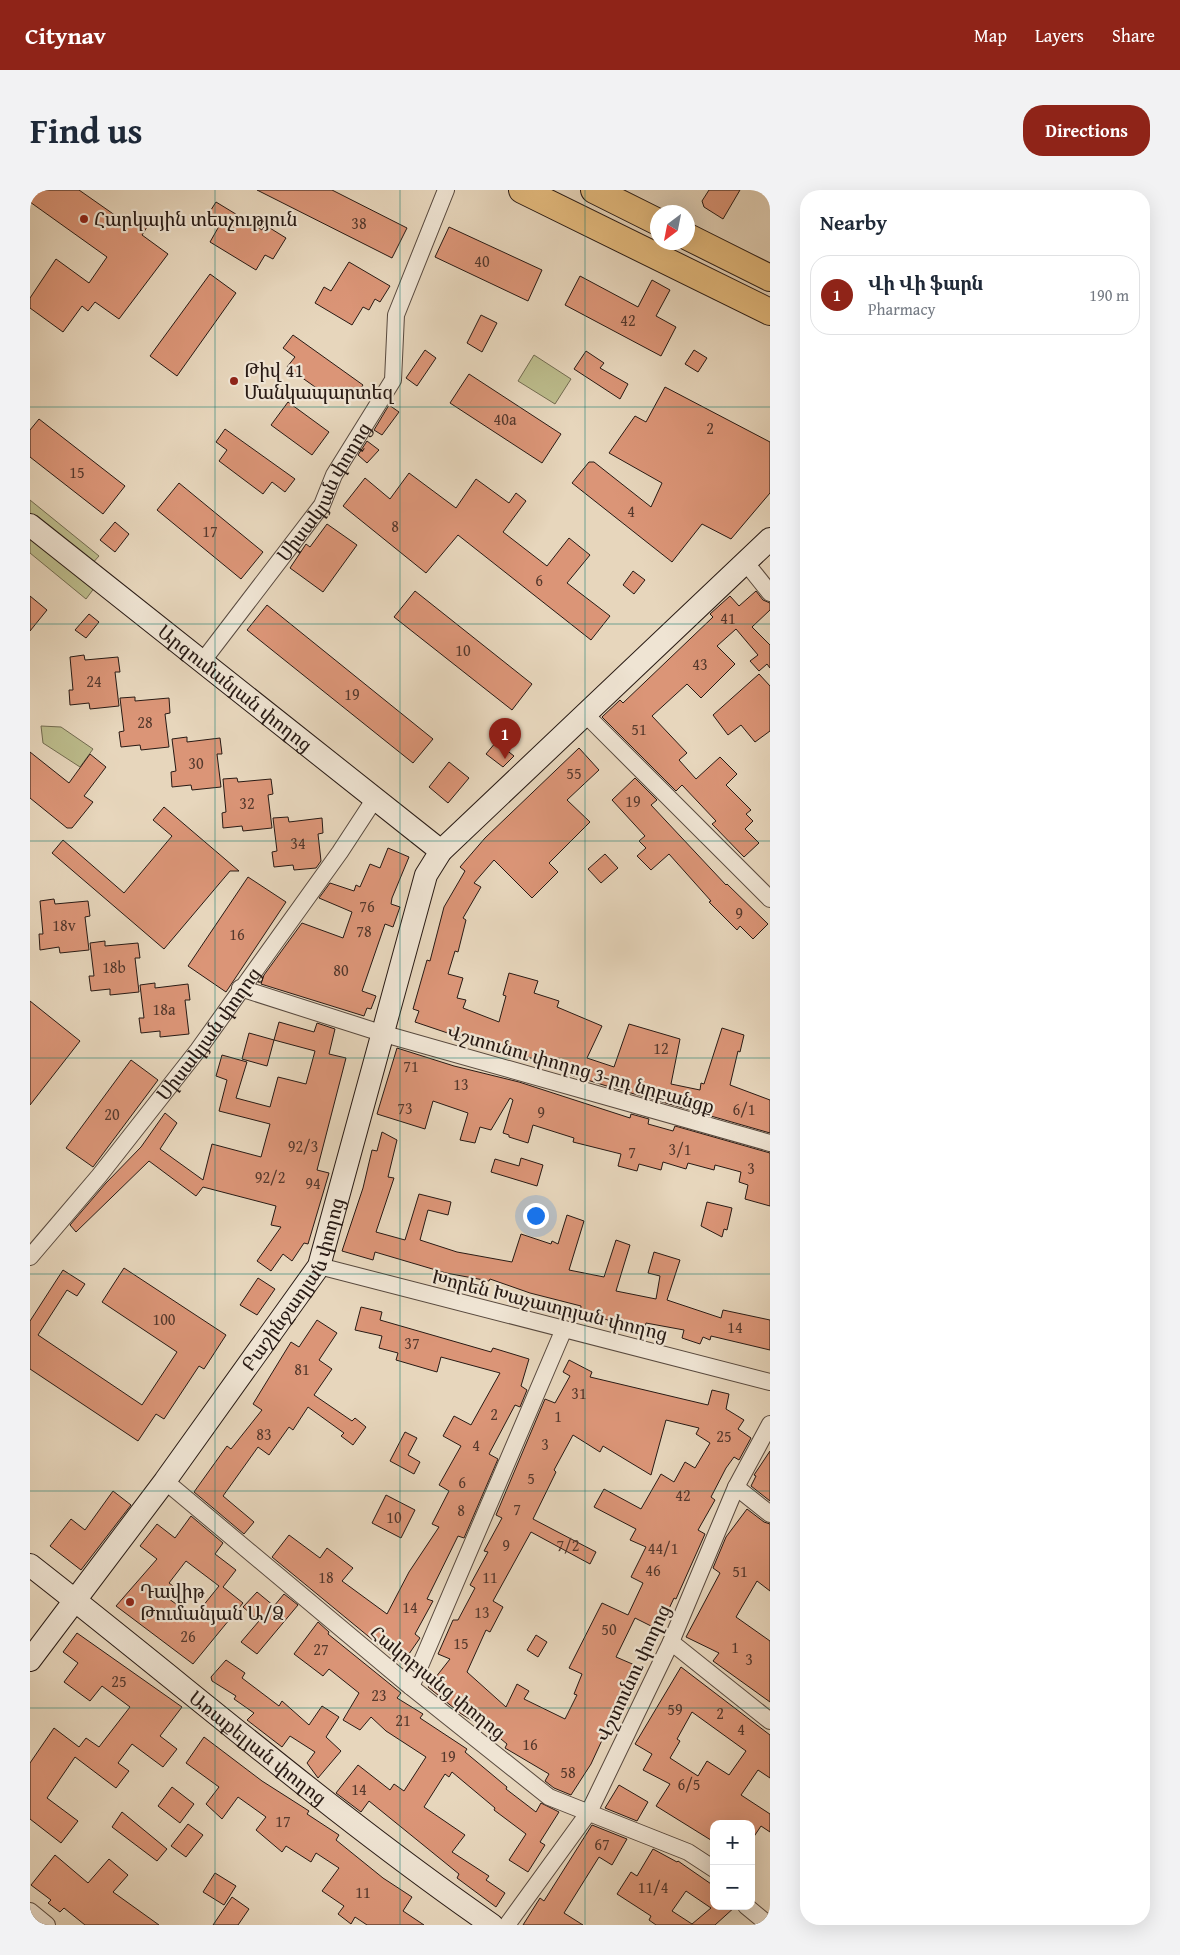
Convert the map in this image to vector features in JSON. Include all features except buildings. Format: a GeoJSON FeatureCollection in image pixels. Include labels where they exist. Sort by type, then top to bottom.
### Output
{"type":"FeatureCollection","features":[{"type":"Feature","properties":{"kind":"main road"},"geometry":{"type":"LineString","coordinates":[[522,190],[770,312]]}},
{"type":"Feature","properties":{"kind":"main road"},"geometry":{"type":"LineString","coordinates":[[594,190],[650,218]]}},
{"type":"Feature","properties":{"kind":"main road"},"geometry":{"type":"LineString","coordinates":[[695,240],[770,278]]}},
{"type":"Feature","properties":{"kind":"main road","name":"Արզումանյան փողոց"},"geometry":{"type":"LineString","coordinates":[[30,525],[374,800],[441,851]]}},
{"type":"Feature","properties":{"kind":"main road"},"geometry":{"type":"LineString","coordinates":[[441,851],[770,539]]}},
{"type":"Feature","properties":{"kind":"main road","name":"Բաշինջաղյան փողոց"},"geometry":{"type":"LineString","coordinates":[[30,1660],[165,1481],[319,1266],[426,875],[441,851]]}},
{"type":"Feature","properties":{"kind":"main road","name":"Առաքելյան փողոց"},"geometry":{"type":"LineString","coordinates":[[30,1565],[344,1815],[436,1886],[492,1925]]}},
{"type":"Feature","properties":{"kind":"street","name":"Սիսակյան փողոց"},"geometry":{"type":"LineString","coordinates":[[202,662],[322,505],[334,475],[393,380],[396,316],[446,190]]}},
{"type":"Feature","properties":{"kind":"street"},"geometry":{"type":"LineString","coordinates":[[746,563],[770,593]]}},
{"type":"Feature","properties":{"kind":"street"},"geometry":{"type":"LineString","coordinates":[[586,715],[770,899]]}},
{"type":"Feature","properties":{"kind":"street","name":"Սիսակյան փողոց"},"geometry":{"type":"LineString","coordinates":[[30,1256],[99,1176],[198,1050],[240,988],[340,852],[374,800]]}},
{"type":"Feature","properties":{"kind":"street","name":"Վշտունու փողոց 3-րդ նրբանցք"},"geometry":{"type":"LineString","coordinates":[[240,988],[381,1034],[770,1143]]}},
{"type":"Feature","properties":{"kind":"street","name":"Խորեն Խաչատրյան փողոց"},"geometry":{"type":"LineString","coordinates":[[319,1266],[770,1382]]}},
{"type":"Feature","properties":{"kind":"street"},"geometry":{"type":"LineString","coordinates":[[411,1687],[564,1329]]}},
{"type":"Feature","properties":{"kind":"street","name":"Վշտունու փողոց"},"geometry":{"type":"LineString","coordinates":[[507,1925],[589,1812],[671,1642],[736,1487],[770,1424]]}},
{"type":"Feature","properties":{"kind":"street","name":"Հակոբյանց փողոց"},"geometry":{"type":"LineString","coordinates":[[165,1481],[411,1687],[549,1797],[688,1852],[710,1866]]}},
{"type":"Feature","properties":{"kind":"street"},"geometry":{"type":"LineString","coordinates":[[736,1487],[770,1514]]}},
{"type":"Feature","properties":{"kind":"street"},"geometry":{"type":"LineString","coordinates":[[671,1642],[770,1721]]}},
{"type":"Feature","properties":{"kind":"street"},"geometry":{"type":"LineString","coordinates":[[751,1910],[769,1925]]}},
{"type":"Feature","properties":{"kind":"street"},"geometry":{"type":"LineString","coordinates":[[30,1911],[47,1925]]}},
{"type":"Feature","properties":{"kind":"green space"},"geometry":{"type":"Polygon","coordinates":[[[534,355],[571,379],[555,404],[518,381],[534,355]]]}},
{"type":"Feature","properties":{"kind":"green space"},"geometry":{"type":"Polygon","coordinates":[[[30,500],[99,556],[90,566],[30,518],[30,500]]]}},
{"type":"Feature","properties":{"kind":"green space"},"geometry":{"type":"Polygon","coordinates":[[[30,535],[95,587],[86,599],[30,553],[30,535]]]}},
{"type":"Feature","properties":{"kind":"green space"},"geometry":{"type":"Polygon","coordinates":[[[41,726],[61,727],[93,749],[80,767],[43,743],[41,726]]]}},
{"type":"Feature","properties":{"kind":"place","name":"Հարկային տեսչություն"},"geometry":{"type":"Point","coordinates":[84,219]}},
{"type":"Feature","properties":{"kind":"place","name":"Թիվ 41 Մանկապարտեզ"},"geometry":{"type":"Point","coordinates":[234,381]}},
{"type":"Feature","properties":{"kind":"place","name":"Վի Վի ֆարն"},"geometry":{"type":"Point","coordinates":[505,759]}},
{"type":"Feature","properties":{"kind":"place","name":"Դավիթ Թումանյան Ա/Ձ"},"geometry":{"type":"Point","coordinates":[130,1602]}}]}
